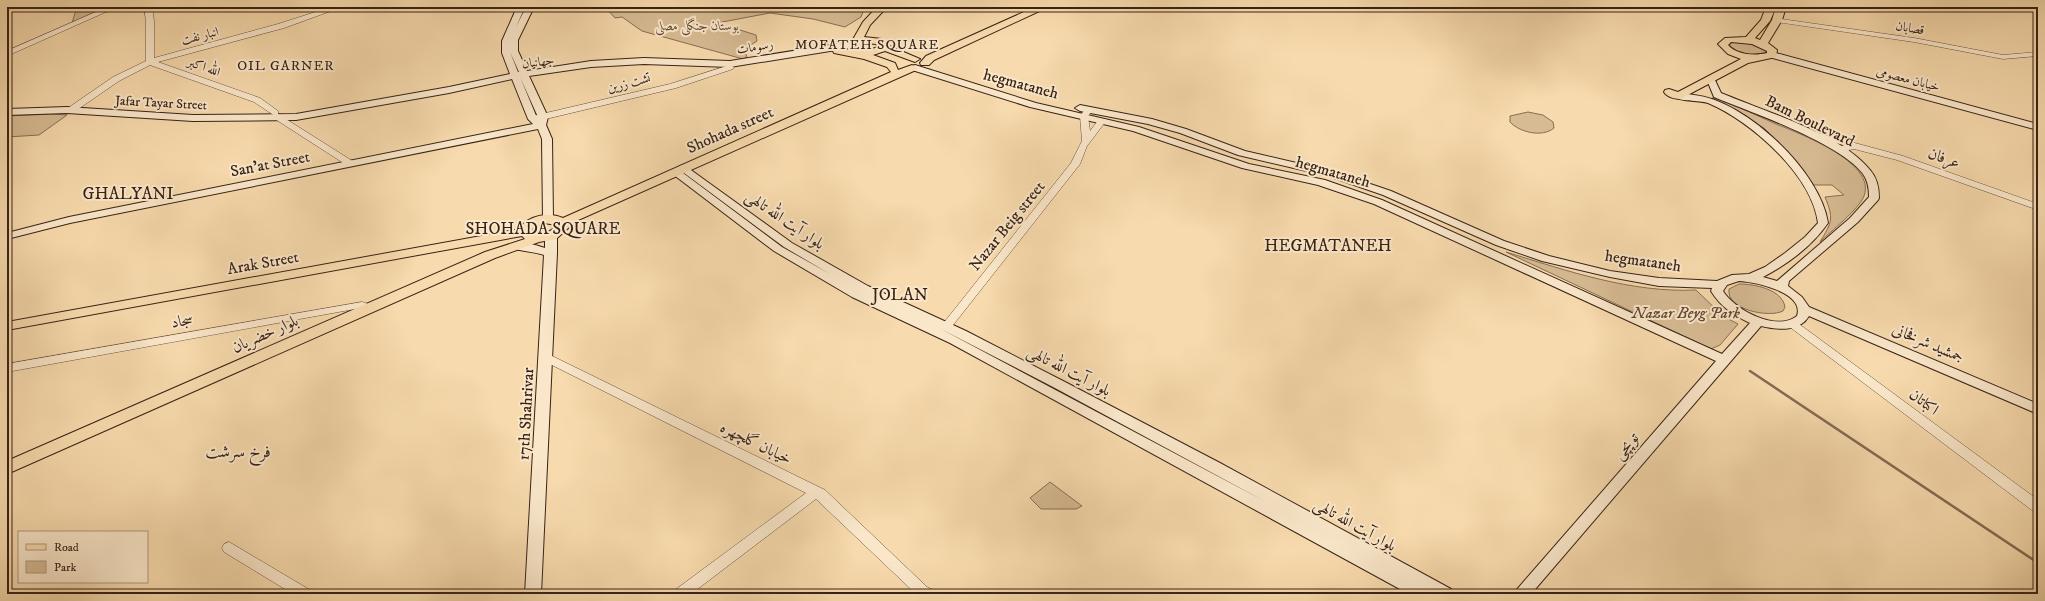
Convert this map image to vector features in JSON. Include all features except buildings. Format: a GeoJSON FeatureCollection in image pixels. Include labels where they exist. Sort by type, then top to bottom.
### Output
{"type":"FeatureCollection","features":[{"type":"Feature","properties":{"kind":"main road"},"geometry":{"type":"LineString","coordinates":[[516,25],[521,7]]}},
{"type":"Feature","properties":{"kind":"main road"},"geometry":{"type":"LineString","coordinates":[[530,7],[506,41],[506,53],[521,74],[547,139],[555,221],[560,230],[535,235],[528,226],[532,223],[555,221]]}},
{"type":"Feature","properties":{"kind":"main road"},"geometry":{"type":"LineString","coordinates":[[855,46],[866,24],[882,7]]}},
{"type":"Feature","properties":{"kind":"main road"},"geometry":{"type":"LineString","coordinates":[[874,40],[872,33],[892,7]]}},
{"type":"Feature","properties":{"kind":"main road"},"geometry":{"type":"LineString","coordinates":[[855,46],[913,64],[1034,7]]}},
{"type":"Feature","properties":{"kind":"main road"},"geometry":{"type":"LineString","coordinates":[[838,51],[866,56],[891,65],[913,64],[930,58],[1043,7]]}},
{"type":"Feature","properties":{"kind":"main road"},"geometry":{"type":"LineString","coordinates":[[1748,40],[1765,21],[1771,7]]}},
{"type":"Feature","properties":{"kind":"main road"},"geometry":{"type":"LineString","coordinates":[[1763,44],[1777,20],[1781,7]]}},
{"type":"Feature","properties":{"kind":"main road"},"geometry":{"type":"LineString","coordinates":[[1673,94],[1711,80],[1744,61],[1772,55],[1772,50],[1763,44],[1748,40],[1734,39],[1724,42],[1724,47],[1733,53],[1755,58]]}},
{"type":"Feature","properties":{"kind":"main road"},"geometry":{"type":"LineString","coordinates":[[855,46],[874,40],[882,42],[884,46],[913,64]]}},
{"type":"Feature","properties":{"kind":"main road","name":"رسومات"},"geometry":{"type":"LineString","coordinates":[[730,65],[838,51],[855,46]]}},
{"type":"Feature","properties":{"kind":"main road","name":"رسومات"},"geometry":{"type":"LineString","coordinates":[[730,65],[855,46]]}},
{"type":"Feature","properties":{"kind":"main road"},"geometry":{"type":"LineString","coordinates":[[871,52],[880,50],[884,46]]}},
{"type":"Feature","properties":{"kind":"main road"},"geometry":{"type":"LineString","coordinates":[[1673,94],[1721,66],[1733,57],[1733,53]]}},
{"type":"Feature","properties":{"kind":"main road","name":"خیابان معصومی"},"geometry":{"type":"LineString","coordinates":[[1772,55],[2038,127]]}},
{"type":"Feature","properties":{"kind":"main road","name":"جهانیان"},"geometry":{"type":"LineString","coordinates":[[521,74],[529,70],[550,70],[618,61],[730,65]]}},
{"type":"Feature","properties":{"kind":"main road","name":"hegmataneh"},"geometry":{"type":"LineString","coordinates":[[913,64],[1033,105],[1086,113],[1139,118],[1183,131],[1242,153],[1309,168],[1387,193],[1500,243],[1546,259],[1610,274],[1645,280],[1719,285]]}},
{"type":"Feature","properties":{"kind":"main road","name":"Shohada street"},"geometry":{"type":"LineString","coordinates":[[555,221],[680,170],[913,64]]}},
{"type":"Feature","properties":{"kind":"main road","name":"Shohada street"},"geometry":{"type":"LineString","coordinates":[[555,221],[913,64]]}},
{"type":"Feature","properties":{"kind":"main road","name":"جهانیان"},"geometry":{"type":"LineString","coordinates":[[521,74],[617,65],[730,65]]}},
{"type":"Feature","properties":{"kind":"main road","name":"Jafar Tayar Street"},"geometry":{"type":"LineString","coordinates":[[7,110],[74,108],[193,118],[277,115],[296,117],[521,74]]}},
{"type":"Feature","properties":{"kind":"main road"},"geometry":{"type":"LineString","coordinates":[[1711,80],[1712,97]]}},
{"type":"Feature","properties":{"kind":"main road","name":"Bam Boulevard"},"geometry":{"type":"LineString","coordinates":[[1673,94],[1712,97],[1806,134],[1844,152],[1869,176],[1874,188],[1874,198],[1854,220],[1783,280],[1782,288]]}},
{"type":"Feature","properties":{"kind":"main road","name":"Bam Boulevard"},"geometry":{"type":"LineString","coordinates":[[1712,97],[1771,141],[1812,191],[1820,206],[1823,216],[1823,223],[1812,236],[1764,273],[1750,278]]}},
{"type":"Feature","properties":{"kind":"main road","name":"hegmataneh"},"geometry":{"type":"LineString","coordinates":[[1086,113],[1102,121],[1133,128],[1246,166],[1321,182],[1378,202],[1723,359]]}},
{"type":"Feature","properties":{"kind":"main road"},"geometry":{"type":"LineString","coordinates":[[1133,128],[1142,124],[1139,118]]}},
{"type":"Feature","properties":{"kind":"main road","name":"San'at Street"},"geometry":{"type":"LineString","coordinates":[[7,236],[69,220],[351,164],[539,120]]}},
{"type":"Feature","properties":{"kind":"main road","name":"بلوار آیت الله تالهی"},"geometry":{"type":"LineString","coordinates":[[680,170],[778,249],[954,340],[1029,375],[1215,467],[1445,594]]}},
{"type":"Feature","properties":{"kind":"main road","name":"Arak Street"},"geometry":{"type":"LineString","coordinates":[[7,326],[469,242],[535,235]]}},
{"type":"Feature","properties":{"kind":"main road","name":"بلوار خضریان"},"geometry":{"type":"LineString","coordinates":[[7,468],[484,257],[515,247],[535,235]]}},
{"type":"Feature","properties":{"kind":"main road","name":"بلوار خضریان"},"geometry":{"type":"LineString","coordinates":[[7,462],[473,257],[535,235]]}},
{"type":"Feature","properties":{"kind":"main road","name":"17th Shahrivar"},"geometry":{"type":"LineString","coordinates":[[533,594],[550,253],[535,235]]}},
{"type":"Feature","properties":{"kind":"main road"},"geometry":{"type":"LineString","coordinates":[[469,242],[481,246],[479,251],[473,257]]}},
{"type":"Feature","properties":{"kind":"main road"},"geometry":{"type":"LineString","coordinates":[[515,247],[531,247],[550,253]]}},
{"type":"Feature","properties":{"kind":"main road"},"geometry":{"type":"LineString","coordinates":[[1750,278],[1782,288],[1801,301],[1804,309],[1804,315],[1799,320],[1790,323],[1770,323],[1758,321],[1734,311],[1720,297],[1718,291],[1719,285],[1730,279],[1750,278]]}},
{"type":"Feature","properties":{"kind":"main road","name":"بلوار آیت الله تالهی"},"geometry":{"type":"LineString","coordinates":[[860,292],[946,327],[1029,375],[1423,594]]}},
{"type":"Feature","properties":{"kind":"main road","name":"جمشید شرفخانی"},"geometry":{"type":"LineString","coordinates":[[1804,309],[2038,409]]}},
{"type":"Feature","properties":{"kind":"main road","name":"توپچی"},"geometry":{"type":"LineString","coordinates":[[1521,594],[1723,359],[1758,321]]}},
{"type":"Feature","properties":{"kind":"street"},"geometry":{"type":"LineString","coordinates":[[7,54],[113,7]]}},
{"type":"Feature","properties":{"kind":"street"},"geometry":{"type":"LineString","coordinates":[[148,7],[150,21],[150,62]]}},
{"type":"Feature","properties":{"kind":"street","name":"انبار نفت"},"geometry":{"type":"LineString","coordinates":[[74,108],[116,79],[150,62],[281,26],[338,7]]}},
{"type":"Feature","properties":{"kind":"street","name":"قصابان"},"geometry":{"type":"LineString","coordinates":[[1777,20],[1907,39],[2003,57],[2038,54]]}},
{"type":"Feature","properties":{"kind":"street","name":"الله اکبر"},"geometry":{"type":"LineString","coordinates":[[150,62],[257,100],[351,164]]}},
{"type":"Feature","properties":{"kind":"street","name":"تشت زرین"},"geometry":{"type":"LineString","coordinates":[[539,120],[674,86],[730,65]]}},
{"type":"Feature","properties":{"kind":"street"},"geometry":{"type":"LineString","coordinates":[[1086,113],[1086,141]]}},
{"type":"Feature","properties":{"kind":"street","name":"Nazar Beig street"},"geometry":{"type":"LineString","coordinates":[[946,327],[1075,164],[1086,141],[1102,121]]}},
{"type":"Feature","properties":{"kind":"street","name":"عرفان"},"geometry":{"type":"LineString","coordinates":[[1806,134],[1900,158],[2038,208]]}},
{"type":"Feature","properties":{"kind":"street"},"geometry":{"type":"LineString","coordinates":[[1844,152],[1844,148],[1854,146]]}},
{"type":"Feature","properties":{"kind":"street","name":"سجاد"},"geometry":{"type":"LineString","coordinates":[[7,368],[362,305]]}},
{"type":"Feature","properties":{"kind":"street","name":"اکباتان"},"geometry":{"type":"LineString","coordinates":[[1790,323],[2038,507]]}},
{"type":"Feature","properties":{"kind":"street","name":"خیابان گلچهره"},"geometry":{"type":"LineString","coordinates":[[546,357],[816,492],[875,545],[922,591],[928,594]]}},
{"type":"Feature","properties":{"kind":"street"},"geometry":{"type":"LineString","coordinates":[[680,594],[816,492]]}},
{"type":"Feature","properties":{"kind":"street"},"geometry":{"type":"LineString","coordinates":[[229,548],[305,594]]}},
{"type":"Feature","properties":{"kind":"green space"},"geometry":{"type":"Polygon","coordinates":[[[77,7],[106,7],[72,23],[77,7]]]}},
{"type":"Feature","properties":{"kind":"green space","name":"بوستان جنگلی مصلی"},"geometry":{"type":"Polygon","coordinates":[[[605,7],[865,7],[861,17],[845,27],[813,19],[770,13],[717,23],[718,27],[737,29],[756,35],[757,41],[744,49],[747,57],[743,59],[642,31],[622,17],[615,18],[605,7]]]}},
{"type":"Feature","properties":{"kind":"green space"},"geometry":{"type":"Polygon","coordinates":[[[1733,42],[1751,43],[1765,49],[1766,53],[1757,55],[1741,54],[1732,49],[1729,45],[1733,42]]]}},
{"type":"Feature","properties":{"kind":"green space"},"geometry":{"type":"Polygon","coordinates":[[[1712,98],[1717,98],[1801,134],[1848,161],[1859,172],[1865,184],[1864,196],[1857,207],[1820,242],[1827,230],[1831,216],[1825,197],[1844,195],[1832,185],[1814,185],[1764,128],[1712,98]]]}},
{"type":"Feature","properties":{"kind":"green space"},"geometry":{"type":"Polygon","coordinates":[[[1528,112],[1543,115],[1553,122],[1554,128],[1543,133],[1537,133],[1519,129],[1510,122],[1510,116],[1528,112]]]}},
{"type":"Feature","properties":{"kind":"green space"},"geometry":{"type":"Polygon","coordinates":[[[52,114],[67,115],[39,135],[7,137],[7,116],[52,114]]]}},
{"type":"Feature","properties":{"kind":"green space","name":"Nazar Beyg Park"},"geometry":{"type":"Polygon","coordinates":[[[1506,252],[1576,273],[1624,284],[1672,290],[1696,290],[1723,316],[1738,324],[1720,345],[1711,349],[1506,252]]]}},
{"type":"Feature","properties":{"kind":"green space"},"geometry":{"type":"Polygon","coordinates":[[[1739,284],[1752,285],[1773,292],[1783,301],[1785,307],[1783,311],[1777,313],[1759,313],[1741,307],[1734,302],[1730,296],[1729,289],[1739,284]]]}},
{"type":"Feature","properties":{"kind":"green space"},"geometry":{"type":"Polygon","coordinates":[[[1050,482],[1082,506],[1076,509],[1041,509],[1030,498],[1050,482]]]}},
{"type":"Feature","properties":{"kind":"waterway"},"geometry":{"type":"LineString","coordinates":[[1750,371],[2038,563]]}},
{"type":"Feature","properties":{"kind":"district","name":"MOFATEH SQUARE"},"geometry":{"type":"Point","coordinates":[867,45]}},
{"type":"Feature","properties":{"kind":"district","name":"OIL GARNER"},"geometry":{"type":"Point","coordinates":[286,66]}},
{"type":"Feature","properties":{"kind":"district","name":"GHALYANI"},"geometry":{"type":"Point","coordinates":[128,194]}},
{"type":"Feature","properties":{"kind":"district","name":"SHOHADA SQUARE"},"geometry":{"type":"Point","coordinates":[543,229]}},
{"type":"Feature","properties":{"kind":"district","name":"HEGMATANEH"},"geometry":{"type":"Point","coordinates":[1328,246]}},
{"type":"Feature","properties":{"kind":"district","name":"JOLAN"},"geometry":{"type":"Point","coordinates":[900,295]}},
{"type":"Feature","properties":{"kind":"district","name":"فرخ سرشت"},"geometry":{"type":"Point","coordinates":[238,452]}}]}
